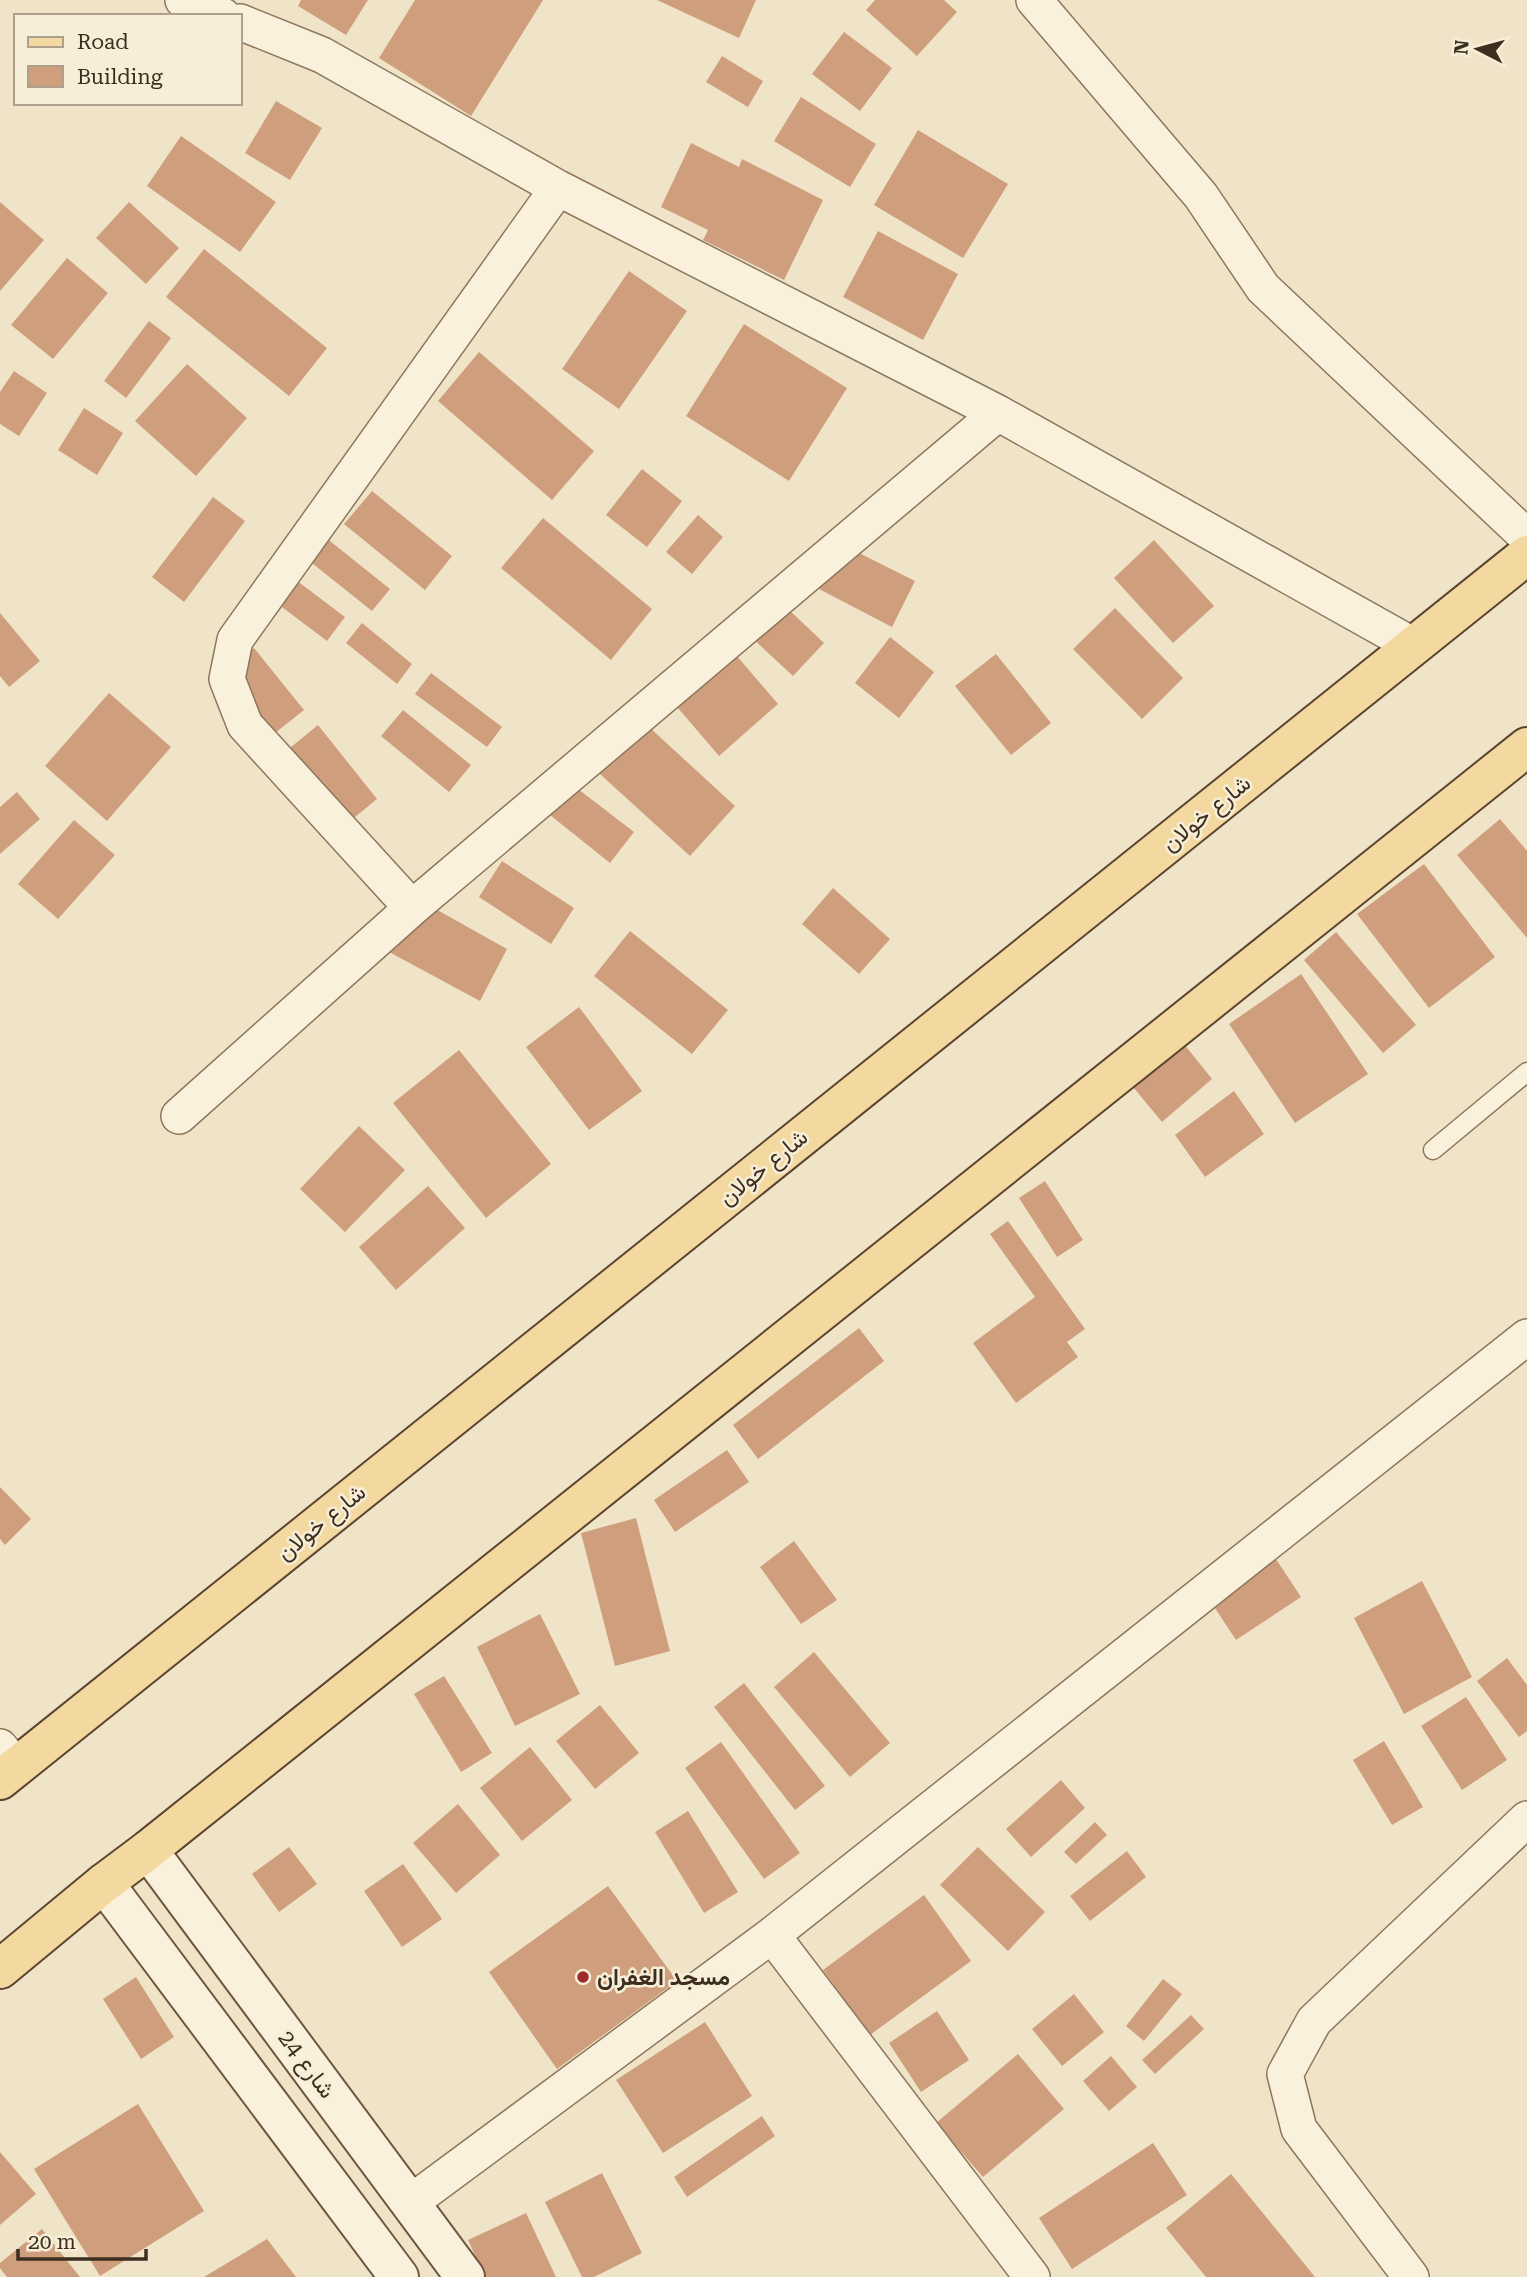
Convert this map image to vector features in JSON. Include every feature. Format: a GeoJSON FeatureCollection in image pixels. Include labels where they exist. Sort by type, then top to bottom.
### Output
{"type":"FeatureCollection","features":[{"type":"Feature","properties":{"kind":"main road","name":"شارع خولان"},"geometry":{"type":"LineString","coordinates":[[5,1765],[1527,555]]}},
{"type":"Feature","properties":{"kind":"main road"},"geometry":{"type":"LineString","coordinates":[[0,1969],[104,1883],[1527,747]]}},
{"type":"Feature","properties":{"kind":"street"},"geometry":{"type":"LineString","coordinates":[[183,0],[218,14]]}},
{"type":"Feature","properties":{"kind":"street"},"geometry":{"type":"LineString","coordinates":[[1034,0],[1201,196],[1263,288],[1527,537]]}},
{"type":"Feature","properties":{"kind":"street"},"geometry":{"type":"LineString","coordinates":[[242,23],[321,55],[558,188],[998,413],[1414,646]]}},
{"type":"Feature","properties":{"kind":"street"},"geometry":{"type":"LineString","coordinates":[[412,908],[245,725],[228,680],[234,639],[558,188]]}},
{"type":"Feature","properties":{"kind":"street"},"geometry":{"type":"LineString","coordinates":[[179,1116],[412,908],[998,413]]}},
{"type":"Feature","properties":{"kind":"street"},"geometry":{"type":"LineString","coordinates":[[410,2203],[772,1935],[1527,1336]]}},
{"type":"Feature","properties":{"kind":"street"},"geometry":{"type":"LineString","coordinates":[[1411,2277],[1299,2129],[1285,2074],[1314,2021],[1527,1819]]}},
{"type":"Feature","properties":{"kind":"street","name":"شارع 24"},"geometry":{"type":"LineString","coordinates":[[148,1850],[465,2277]]}},
{"type":"Feature","properties":{"kind":"street"},"geometry":{"type":"LineString","coordinates":[[104,1883],[399,2277]]}},
{"type":"Feature","properties":{"kind":"street"},"geometry":{"type":"LineString","coordinates":[[772,1935],[1032,2277]]}},
{"type":"Feature","properties":{"kind":"lane"},"geometry":{"type":"LineString","coordinates":[[1433,1150],[1527,1072]]}},
{"type":"Feature","properties":{"kind":"building"},"geometry":{"type":"Polygon","coordinates":[[[301,0],[368,0],[346,35],[298,6],[301,0]]]}},
{"type":"Feature","properties":{"kind":"building"},"geometry":{"type":"Polygon","coordinates":[[[415,0],[543,0],[471,116],[379,58],[415,0]]]}},
{"type":"Feature","properties":{"kind":"building"},"geometry":{"type":"Polygon","coordinates":[[[657,0],[756,0],[739,38],[657,0]]]}},
{"type":"Feature","properties":{"kind":"building"},"geometry":{"type":"Polygon","coordinates":[[[875,0],[944,0],[957,12],[917,56],[866,10],[875,0]]]}},
{"type":"Feature","properties":{"kind":"building"},"geometry":{"type":"Polygon","coordinates":[[[844,32],[892,68],[860,111],[812,74],[844,32]]]}},
{"type":"Feature","properties":{"kind":"building"},"geometry":{"type":"Polygon","coordinates":[[[722,56],[763,81],[748,107],[706,82],[722,56]]]}},
{"type":"Feature","properties":{"kind":"building"},"geometry":{"type":"Polygon","coordinates":[[[801,97],[876,144],[850,187],[774,141],[801,97]]]}},
{"type":"Feature","properties":{"kind":"building"},"geometry":{"type":"Polygon","coordinates":[[[276,101],[322,128],[290,180],[245,153],[276,101]]]}},
{"type":"Feature","properties":{"kind":"building"},"geometry":{"type":"Polygon","coordinates":[[[918,130],[1008,184],[963,258],[874,205],[918,130]]]}},
{"type":"Feature","properties":{"kind":"building"},"geometry":{"type":"Polygon","coordinates":[[[181,136],[276,202],[240,252],[147,186],[181,136]]]}},
{"type":"Feature","properties":{"kind":"building"},"geometry":{"type":"Polygon","coordinates":[[[691,143],[739,167],[742,159],[823,200],[784,280],[703,240],[708,230],[661,207],[691,143]]]}},
{"type":"Feature","properties":{"kind":"building"},"geometry":{"type":"Polygon","coordinates":[[[0,202],[44,240],[0,291],[0,202]]]}},
{"type":"Feature","properties":{"kind":"building"},"geometry":{"type":"Polygon","coordinates":[[[129,202],[179,248],[146,284],[96,238],[129,202]]]}},
{"type":"Feature","properties":{"kind":"building"},"geometry":{"type":"Polygon","coordinates":[[[878,231],[958,274],[923,340],[843,297],[878,231]]]}},
{"type":"Feature","properties":{"kind":"building"},"geometry":{"type":"Polygon","coordinates":[[[204,249],[327,348],[289,396],[166,297],[204,249]]]}},
{"type":"Feature","properties":{"kind":"building"},"geometry":{"type":"Polygon","coordinates":[[[67,258],[108,293],[53,359],[11,325],[67,258]]]}},
{"type":"Feature","properties":{"kind":"building"},"geometry":{"type":"Polygon","coordinates":[[[629,271],[687,311],[619,409],[562,369],[629,271]]]}},
{"type":"Feature","properties":{"kind":"building"},"geometry":{"type":"Polygon","coordinates":[[[149,321],[171,338],[126,398],[104,381],[149,321]]]}},
{"type":"Feature","properties":{"kind":"building"},"geometry":{"type":"Polygon","coordinates":[[[744,324],[847,388],[789,481],[686,416],[744,324]]]}},
{"type":"Feature","properties":{"kind":"building"},"geometry":{"type":"Polygon","coordinates":[[[479,352],[594,451],[552,500],[438,401],[479,352]]]}},
{"type":"Feature","properties":{"kind":"building"},"geometry":{"type":"Polygon","coordinates":[[[187,364],[247,418],[196,476],[135,421],[187,364]]]}},
{"type":"Feature","properties":{"kind":"building"},"geometry":{"type":"Polygon","coordinates":[[[14,371],[47,393],[19,436],[0,424],[0,392],[14,371]]]}},
{"type":"Feature","properties":{"kind":"building"},"geometry":{"type":"Polygon","coordinates":[[[84,408],[123,433],[97,475],[58,450],[84,408]]]}},
{"type":"Feature","properties":{"kind":"building"},"geometry":{"type":"Polygon","coordinates":[[[642,469],[682,501],[647,547],[606,515],[642,469]]]}},
{"type":"Feature","properties":{"kind":"building"},"geometry":{"type":"Polygon","coordinates":[[[372,491],[452,556],[425,590],[344,524],[372,491]]]}},
{"type":"Feature","properties":{"kind":"building"},"geometry":{"type":"Polygon","coordinates":[[[213,497],[245,521],[184,602],[152,577],[213,497]]]}},
{"type":"Feature","properties":{"kind":"building"},"geometry":{"type":"Polygon","coordinates":[[[698,515],[723,537],[692,574],[666,552],[698,515]]]}},
{"type":"Feature","properties":{"kind":"building"},"geometry":{"type":"Polygon","coordinates":[[[543,518],[652,609],[611,660],[501,568],[543,518]]]}},
{"type":"Feature","properties":{"kind":"building"},"geometry":{"type":"Polygon","coordinates":[[[315,529],[390,589],[372,611],[298,552],[315,529]]]}},
{"type":"Feature","properties":{"kind":"building"},"geometry":{"type":"Polygon","coordinates":[[[1154,540],[1214,606],[1173,643],[1114,578],[1154,540]]]}},
{"type":"Feature","properties":{"kind":"building"},"geometry":{"type":"Polygon","coordinates":[[[841,544],[915,581],[892,627],[819,589],[841,544]]]}},
{"type":"Feature","properties":{"kind":"building"},"geometry":{"type":"Polygon","coordinates":[[[288,574],[345,617],[327,641],[270,598],[288,574]]]}},
{"type":"Feature","properties":{"kind":"building"},"geometry":{"type":"Polygon","coordinates":[[[767,589],[824,643],[793,676],[736,623],[767,589]]]}},
{"type":"Feature","properties":{"kind":"building"},"geometry":{"type":"Polygon","coordinates":[[[1115,608],[1183,678],[1142,719],[1073,649],[1115,608]]]}},
{"type":"Feature","properties":{"kind":"building"},"geometry":{"type":"Polygon","coordinates":[[[0,613],[40,661],[9,687],[0,676],[0,613]]]}},
{"type":"Feature","properties":{"kind":"building"},"geometry":{"type":"Polygon","coordinates":[[[362,623],[412,664],[397,684],[346,643],[362,623]]]}},
{"type":"Feature","properties":{"kind":"building"},"geometry":{"type":"Polygon","coordinates":[[[719,635],[778,704],[719,756],[660,687],[719,635]]]}},
{"type":"Feature","properties":{"kind":"building"},"geometry":{"type":"Polygon","coordinates":[[[890,637],[934,672],[899,718],[855,683],[890,637]]]}},
{"type":"Feature","properties":{"kind":"building"},"geometry":{"type":"Polygon","coordinates":[[[254,648],[304,710],[265,741],[216,679],[254,648]]]}},
{"type":"Feature","properties":{"kind":"building"},"geometry":{"type":"Polygon","coordinates":[[[996,654],[1051,723],[1011,755],[955,686],[996,654]]]}},
{"type":"Feature","properties":{"kind":"building"},"geometry":{"type":"Polygon","coordinates":[[[431,673],[502,727],[487,747],[415,694],[431,673]]]}},
{"type":"Feature","properties":{"kind":"building"},"geometry":{"type":"Polygon","coordinates":[[[109,693],[171,747],[107,821],[45,766],[109,693]]]}},
{"type":"Feature","properties":{"kind":"building"},"geometry":{"type":"Polygon","coordinates":[[[403,710],[471,765],[449,792],[381,736],[403,710]]]}},
{"type":"Feature","properties":{"kind":"building"},"geometry":{"type":"Polygon","coordinates":[[[636,715],[735,806],[690,856],[590,765],[636,715]]]}},
{"type":"Feature","properties":{"kind":"building"},"geometry":{"type":"Polygon","coordinates":[[[318,725],[377,799],[333,835],[274,761],[318,725]]]}},
{"type":"Feature","properties":{"kind":"building"},"geometry":{"type":"Polygon","coordinates":[[[569,782],[634,832],[610,863],[545,811],[569,782]]]}},
{"type":"Feature","properties":{"kind":"building"},"geometry":{"type":"Polygon","coordinates":[[[17,792],[40,819],[0,854],[0,807],[17,792]]]}},
{"type":"Feature","properties":{"kind":"building"},"geometry":{"type":"Polygon","coordinates":[[[1500,819],[1527,851],[1527,938],[1457,855],[1500,819]]]}},
{"type":"Feature","properties":{"kind":"building"},"geometry":{"type":"Polygon","coordinates":[[[74,820],[115,855],[58,919],[18,884],[74,820]]]}},
{"type":"Feature","properties":{"kind":"building"},"geometry":{"type":"Polygon","coordinates":[[[502,861],[574,908],[551,944],[479,897],[502,861]]]}},
{"type":"Feature","properties":{"kind":"building"},"geometry":{"type":"Polygon","coordinates":[[[1424,864],[1495,957],[1429,1008],[1357,914],[1424,864]]]}},
{"type":"Feature","properties":{"kind":"building"},"geometry":{"type":"Polygon","coordinates":[[[833,888],[890,939],[859,974],[802,924],[833,888]]]}},
{"type":"Feature","properties":{"kind":"building"},"geometry":{"type":"Polygon","coordinates":[[[407,893],[507,949],[480,1001],[378,946],[407,893]]]}},
{"type":"Feature","properties":{"kind":"building"},"geometry":{"type":"Polygon","coordinates":[[[630,931],[728,1010],[692,1054],[594,976],[630,931]]]}},
{"type":"Feature","properties":{"kind":"building"},"geometry":{"type":"Polygon","coordinates":[[[1336,932],[1416,1025],[1383,1053],[1304,960],[1336,932]]]}},
{"type":"Feature","properties":{"kind":"building"},"geometry":{"type":"Polygon","coordinates":[[[1301,974],[1368,1074],[1295,1123],[1229,1024],[1301,974]]]}},
{"type":"Feature","properties":{"kind":"building"},"geometry":{"type":"Polygon","coordinates":[[[579,1007],[642,1091],[589,1130],[526,1047],[579,1007]]]}},
{"type":"Feature","properties":{"kind":"building"},"geometry":{"type":"Polygon","coordinates":[[[1180,1039],[1212,1079],[1162,1122],[1129,1082],[1180,1039]]]}},
{"type":"Feature","properties":{"kind":"building"},"geometry":{"type":"Polygon","coordinates":[[[459,1050],[551,1164],[486,1218],[393,1103],[459,1050]]]}},
{"type":"Feature","properties":{"kind":"building"},"geometry":{"type":"Polygon","coordinates":[[[1234,1091],[1264,1134],[1205,1177],[1175,1135],[1234,1091]]]}},
{"type":"Feature","properties":{"kind":"building"},"geometry":{"type":"Polygon","coordinates":[[[359,1126],[405,1170],[345,1232],[300,1189],[359,1126]]]}},
{"type":"Feature","properties":{"kind":"building"},"geometry":{"type":"Polygon","coordinates":[[[1045,1181],[1083,1240],[1057,1257],[1019,1198],[1045,1181]]]}},
{"type":"Feature","properties":{"kind":"building"},"geometry":{"type":"Polygon","coordinates":[[[428,1186],[465,1228],[396,1290],[359,1247],[428,1186]]]}},
{"type":"Feature","properties":{"kind":"building"},"geometry":{"type":"Polygon","coordinates":[[[1008,1221],[1085,1329],[1067,1342],[1078,1357],[1016,1403],[973,1343],[1035,1297],[990,1234],[1008,1221]]]}},
{"type":"Feature","properties":{"kind":"building"},"geometry":{"type":"Polygon","coordinates":[[[859,1328],[884,1361],[758,1459],[733,1425],[859,1328]]]}},
{"type":"Feature","properties":{"kind":"building"},"geometry":{"type":"Polygon","coordinates":[[[727,1450],[749,1482],[675,1532],[654,1500],[727,1450]]]}},
{"type":"Feature","properties":{"kind":"building"},"geometry":{"type":"Polygon","coordinates":[[[0,1487],[31,1519],[5,1545],[0,1539],[0,1487]]]}},
{"type":"Feature","properties":{"kind":"building"},"geometry":{"type":"Polygon","coordinates":[[[636,1518],[670,1651],[615,1666],[581,1533],[636,1518]]]}},
{"type":"Feature","properties":{"kind":"building"},"geometry":{"type":"Polygon","coordinates":[[[794,1541],[837,1600],[801,1624],[760,1567],[794,1541]]]}},
{"type":"Feature","properties":{"kind":"building"},"geometry":{"type":"Polygon","coordinates":[[[1274,1556],[1301,1597],[1236,1640],[1209,1599],[1274,1556]]]}},
{"type":"Feature","properties":{"kind":"building"},"geometry":{"type":"Polygon","coordinates":[[[1422,1581],[1472,1677],[1404,1714],[1354,1618],[1422,1581]]]}},
{"type":"Feature","properties":{"kind":"building"},"geometry":{"type":"Polygon","coordinates":[[[540,1614],[580,1694],[515,1726],[477,1647],[540,1614]]]}},
{"type":"Feature","properties":{"kind":"building"},"geometry":{"type":"Polygon","coordinates":[[[814,1652],[890,1743],[850,1777],[774,1687],[814,1652]]]}},
{"type":"Feature","properties":{"kind":"building"},"geometry":{"type":"Polygon","coordinates":[[[1507,1658],[1527,1685],[1527,1731],[1519,1737],[1477,1681],[1507,1658]]]}},
{"type":"Feature","properties":{"kind":"building"},"geometry":{"type":"Polygon","coordinates":[[[444,1676],[492,1753],[461,1772],[414,1694],[444,1676]]]}},
{"type":"Feature","properties":{"kind":"building"},"geometry":{"type":"Polygon","coordinates":[[[744,1683],[825,1786],[795,1810],[714,1707],[744,1683]]]}},
{"type":"Feature","properties":{"kind":"building"},"geometry":{"type":"Polygon","coordinates":[[[1466,1697],[1507,1760],[1462,1790],[1421,1726],[1466,1697]]]}},
{"type":"Feature","properties":{"kind":"building"},"geometry":{"type":"Polygon","coordinates":[[[600,1705],[639,1753],[595,1789],[556,1741],[600,1705]]]}},
{"type":"Feature","properties":{"kind":"building"},"geometry":{"type":"Polygon","coordinates":[[[1384,1741],[1423,1807],[1392,1825],[1353,1760],[1384,1741]]]}},
{"type":"Feature","properties":{"kind":"building"},"geometry":{"type":"Polygon","coordinates":[[[721,1742],[800,1853],[764,1879],[685,1768],[721,1742]]]}},
{"type":"Feature","properties":{"kind":"building"},"geometry":{"type":"Polygon","coordinates":[[[530,1747],[572,1800],[522,1841],[480,1788],[530,1747]]]}},
{"type":"Feature","properties":{"kind":"building"},"geometry":{"type":"Polygon","coordinates":[[[1061,1780],[1085,1808],[1031,1857],[1006,1829],[1061,1780]]]}},
{"type":"Feature","properties":{"kind":"building"},"geometry":{"type":"Polygon","coordinates":[[[458,1804],[500,1855],[456,1893],[413,1843],[458,1804]]]}},
{"type":"Feature","properties":{"kind":"building"},"geometry":{"type":"Polygon","coordinates":[[[688,1811],[738,1892],[704,1913],[655,1832],[688,1811]]]}},
{"type":"Feature","properties":{"kind":"building"},"geometry":{"type":"Polygon","coordinates":[[[1095,1822],[1107,1835],[1076,1864],[1064,1852],[1095,1822]]]}},
{"type":"Feature","properties":{"kind":"building"},"geometry":{"type":"Polygon","coordinates":[[[289,1847],[317,1884],[279,1912],[252,1874],[289,1847]]]}},
{"type":"Feature","properties":{"kind":"building"},"geometry":{"type":"Polygon","coordinates":[[[978,1847],[1045,1912],[1008,1951],[940,1885],[978,1847]]]}},
{"type":"Feature","properties":{"kind":"building"},"geometry":{"type":"Polygon","coordinates":[[[1127,1851],[1146,1877],[1090,1921],[1070,1896],[1127,1851]]]}},
{"type":"Feature","properties":{"kind":"building"},"geometry":{"type":"Polygon","coordinates":[[[403,1864],[442,1919],[402,1947],[364,1891],[403,1864]]]}},
{"type":"Feature","properties":{"kind":"building","name":"مسجد الغفران"},"geometry":{"type":"Polygon","coordinates":[[[608,1886],[677,1981],[557,2069],[489,1972],[608,1886]]]}},
{"type":"Feature","properties":{"kind":"building"},"geometry":{"type":"Polygon","coordinates":[[[924,1895],[971,1961],[870,2035],[823,1970],[924,1895]]]}},
{"type":"Feature","properties":{"kind":"building"},"geometry":{"type":"Polygon","coordinates":[[[136,1977],[174,2037],[141,2059],[103,1999],[136,1977]]]}},
{"type":"Feature","properties":{"kind":"building"},"geometry":{"type":"Polygon","coordinates":[[[1163,1979],[1182,1994],[1144,2041],[1126,2026],[1163,1979]]]}},
{"type":"Feature","properties":{"kind":"building"},"geometry":{"type":"Polygon","coordinates":[[[1074,1994],[1104,2032],[1062,2066],[1032,2029],[1074,1994]]]}},
{"type":"Feature","properties":{"kind":"building"},"geometry":{"type":"Polygon","coordinates":[[[937,2011],[969,2060],[921,2092],[889,2043],[937,2011]]]}},
{"type":"Feature","properties":{"kind":"building"},"geometry":{"type":"Polygon","coordinates":[[[1191,2015],[1204,2029],[1155,2074],[1142,2060],[1191,2015]]]}},
{"type":"Feature","properties":{"kind":"building"},"geometry":{"type":"Polygon","coordinates":[[[705,2022],[752,2096],[663,2153],[616,2080],[705,2022]]]}},
{"type":"Feature","properties":{"kind":"building"},"geometry":{"type":"Polygon","coordinates":[[[1018,2054],[1064,2109],[983,2177],[936,2123],[1018,2054]]]}},
{"type":"Feature","properties":{"kind":"building"},"geometry":{"type":"Polygon","coordinates":[[[1111,2056],[1137,2087],[1109,2111],[1083,2081],[1111,2056]]]}},
{"type":"Feature","properties":{"kind":"building"},"geometry":{"type":"Polygon","coordinates":[[[138,2104],[204,2211],[100,2276],[34,2169],[138,2104]]]}},
{"type":"Feature","properties":{"kind":"building"},"geometry":{"type":"Polygon","coordinates":[[[762,2116],[775,2136],[687,2197],[674,2177],[762,2116]]]}},
{"type":"Feature","properties":{"kind":"building"},"geometry":{"type":"Polygon","coordinates":[[[1153,2143],[1187,2195],[1072,2269],[1039,2218],[1153,2143]]]}},
{"type":"Feature","properties":{"kind":"building"},"geometry":{"type":"Polygon","coordinates":[[[0,2152],[36,2194],[0,2225],[0,2152]]]}},
{"type":"Feature","properties":{"kind":"building"},"geometry":{"type":"Polygon","coordinates":[[[602,2173],[642,2253],[594,2277],[582,2277],[545,2202],[602,2173]]]}},
{"type":"Feature","properties":{"kind":"building"},"geometry":{"type":"Polygon","coordinates":[[[1231,2174],[1315,2277],[1206,2277],[1166,2228],[1231,2174]]]}},
{"type":"Feature","properties":{"kind":"building"},"geometry":{"type":"Polygon","coordinates":[[[526,2213],[556,2277],[485,2277],[468,2240],[526,2213]]]}},
{"type":"Feature","properties":{"kind":"building"},"geometry":{"type":"Polygon","coordinates":[[[42,2229],[80,2277],[7,2277],[0,2268],[0,2263],[42,2229]]]}},
{"type":"Feature","properties":{"kind":"building"},"geometry":{"type":"Polygon","coordinates":[[[267,2239],[296,2277],[204,2277],[267,2239]]]}},
{"type":"Feature","properties":{"kind":"place","name":"مسجد الغفران"},"geometry":{"type":"Point","coordinates":[583,1977]}}]}
